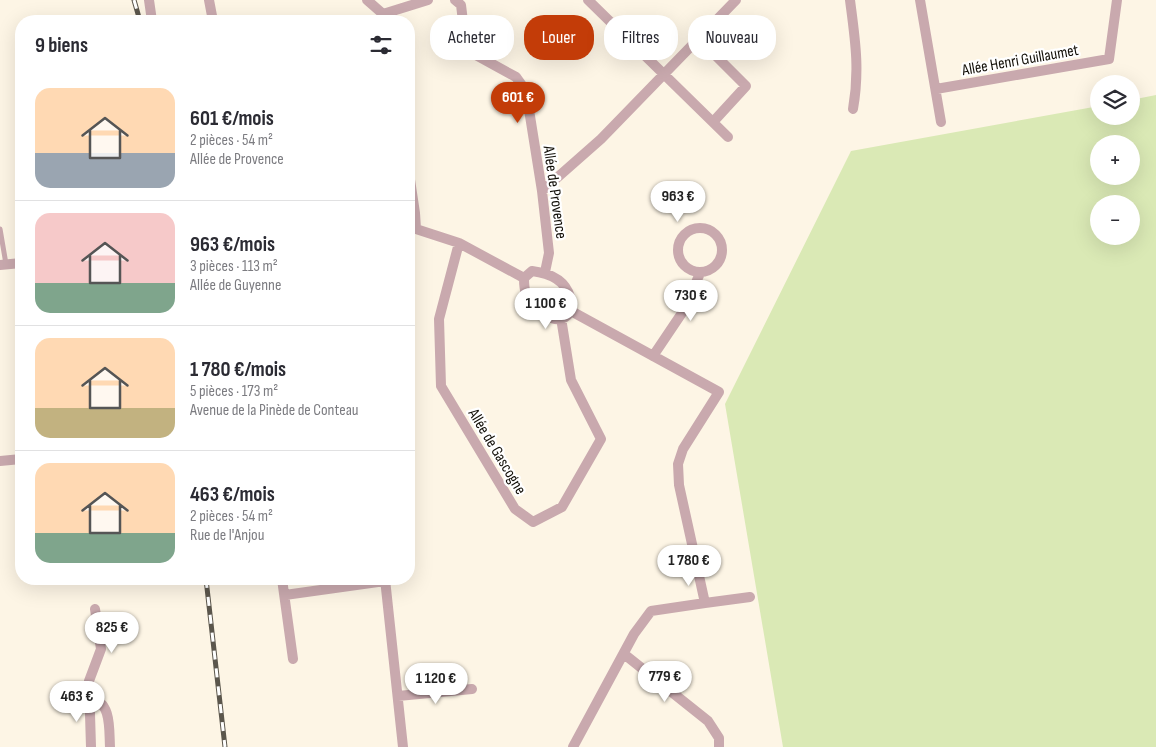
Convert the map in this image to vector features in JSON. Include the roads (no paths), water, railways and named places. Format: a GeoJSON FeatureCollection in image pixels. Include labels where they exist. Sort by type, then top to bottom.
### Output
{"type":"FeatureCollection","features":[{"type":"Feature","properties":{"kind":"street"},"geometry":{"type":"LineString","coordinates":[[149,0],[151,15]]}},
{"type":"Feature","properties":{"kind":"street"},"geometry":{"type":"LineString","coordinates":[[209,0],[212,15]]}},
{"type":"Feature","properties":{"kind":"street"},"geometry":{"type":"LineString","coordinates":[[367,0],[380,15]]}},
{"type":"Feature","properties":{"kind":"street"},"geometry":{"type":"LineString","coordinates":[[390,15],[428,0]]}},
{"type":"Feature","properties":{"kind":"street","name":"Allée de Provence"},"geometry":{"type":"LineString","coordinates":[[455,0],[461,5],[466,46],[476,55],[516,77],[526,91],[542,191],[549,253],[545,272]]}},
{"type":"Feature","properties":{"kind":"street"},"geometry":{"type":"LineString","coordinates":[[590,0],[728,137]]}},
{"type":"Feature","properties":{"kind":"street"},"geometry":{"type":"LineString","coordinates":[[722,15],[736,0]]}},
{"type":"Feature","properties":{"kind":"street"},"geometry":{"type":"LineString","coordinates":[[850,0],[858,61],[857,86],[853,109]]}},
{"type":"Feature","properties":{"kind":"street"},"geometry":{"type":"LineString","coordinates":[[920,0],[941,122]]}},
{"type":"Feature","properties":{"kind":"street","name":"Allée Henri Guillaumet"},"geometry":{"type":"LineString","coordinates":[[936,89],[1109,59],[1118,0]]}},
{"type":"Feature","properties":{"kind":"street"},"geometry":{"type":"LineString","coordinates":[[542,191],[602,139],[688,50]]}},
{"type":"Feature","properties":{"kind":"street"},"geometry":{"type":"LineString","coordinates":[[713,122],[746,86],[720,60]]}},
{"type":"Feature","properties":{"kind":"street"},"geometry":{"type":"LineString","coordinates":[[701,228],[709,229],[720,240],[722,255],[714,268],[700,273],[686,268],[681,263],[677,249],[682,236],[688,231],[701,228]]}},
{"type":"Feature","properties":{"kind":"street"},"geometry":{"type":"LineString","coordinates":[[415,230],[459,244],[524,278]]}},
{"type":"Feature","properties":{"kind":"street","name":"Allée de Gascogne"},"geometry":{"type":"LineString","coordinates":[[459,244],[440,319],[441,386],[515,509],[533,522],[562,507],[601,439],[571,380],[561,318]]}},
{"type":"Feature","properties":{"kind":"street"},"geometry":{"type":"LineString","coordinates":[[532,271],[545,272],[560,281],[568,292],[572,305],[571,311],[561,318],[549,318],[536,309],[525,292],[524,278],[532,271]]}},
{"type":"Feature","properties":{"kind":"street"},"geometry":{"type":"LineString","coordinates":[[653,356],[686,307],[700,273]]}},
{"type":"Feature","properties":{"kind":"street"},"geometry":{"type":"LineString","coordinates":[[571,311],[719,392],[683,449],[678,464],[679,484],[706,603]]}},
{"type":"Feature","properties":{"kind":"street"},"geometry":{"type":"LineString","coordinates":[[0,461],[15,460]]}},
{"type":"Feature","properties":{"kind":"street"},"geometry":{"type":"LineString","coordinates":[[283,585],[293,659]]}},
{"type":"Feature","properties":{"kind":"street"},"geometry":{"type":"LineString","coordinates":[[284,595],[351,585]]}},
{"type":"Feature","properties":{"kind":"street"},"geometry":{"type":"LineString","coordinates":[[386,585],[403,747]]}},
{"type":"Feature","properties":{"kind":"street"},"geometry":{"type":"LineString","coordinates":[[573,747],[634,634],[651,611],[750,597]]}},
{"type":"Feature","properties":{"kind":"street"},"geometry":{"type":"LineString","coordinates":[[92,747],[89,681],[101,649],[95,609]]}},
{"type":"Feature","properties":{"kind":"street"},"geometry":{"type":"LineString","coordinates":[[624,654],[708,721],[719,738],[719,747]]}},
{"type":"Feature","properties":{"kind":"street"},"geometry":{"type":"LineString","coordinates":[[398,696],[472,689]]}},
{"type":"Feature","properties":{"kind":"street"},"geometry":{"type":"LineString","coordinates":[[90,700],[102,703],[106,710],[110,747]]}},
{"type":"Feature","properties":{"kind":"lane"},"geometry":{"type":"LineString","coordinates":[[0,229],[3,265]]}},
{"type":"Feature","properties":{"kind":"railway"},"geometry":{"type":"LineString","coordinates":[[134,0],[138,15]]}},
{"type":"Feature","properties":{"kind":"railway"},"geometry":{"type":"LineString","coordinates":[[207,585],[225,747]]}}]}
